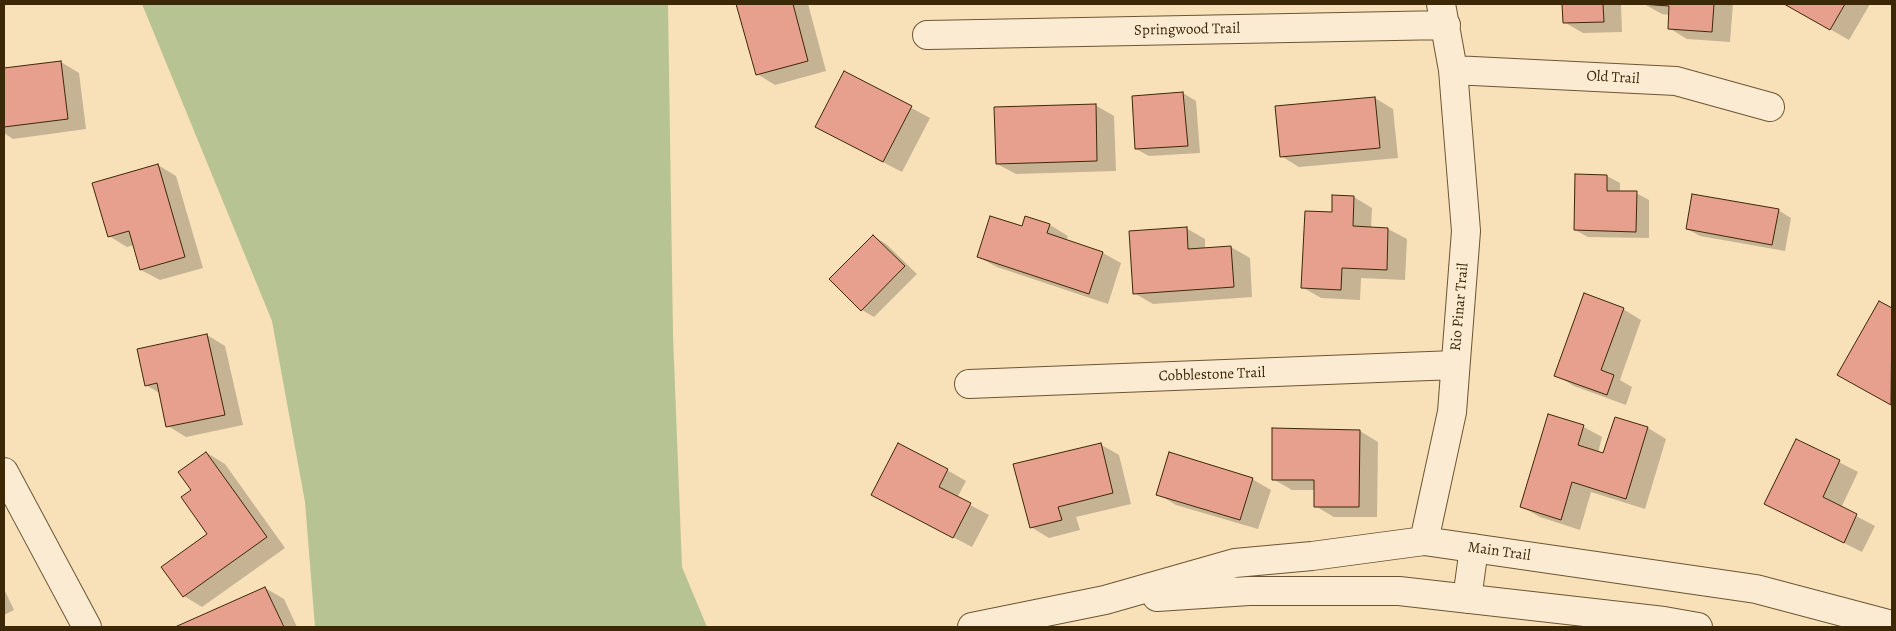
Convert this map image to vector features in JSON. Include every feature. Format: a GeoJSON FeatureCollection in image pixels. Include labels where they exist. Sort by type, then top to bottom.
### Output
{"type":"FeatureCollection","features":[{"type":"Feature","properties":{"kind":"street","name":"Springwood Trail"},"geometry":{"type":"LineString","coordinates":[[927,35],[1444,14]]}},
{"type":"Feature","properties":{"kind":"street","name":"Rio Pinar Trail"},"geometry":{"type":"LineString","coordinates":[[1424,541],[1452,412],[1454,365],[1466,231],[1453,70],[1444,14]]}},
{"type":"Feature","properties":{"kind":"street","name":"Old Trail"},"geometry":{"type":"LineString","coordinates":[[1453,70],[1676,81],[1770,107]]}},
{"type":"Feature","properties":{"kind":"street","name":"Cobblestone Trail"},"geometry":{"type":"LineString","coordinates":[[969,384],[1454,365]]}},
{"type":"Feature","properties":{"kind":"street"},"geometry":{"type":"LineString","coordinates":[[4,472],[87,627]]}},
{"type":"Feature","properties":{"kind":"street","name":"Main Trail"},"geometry":{"type":"LineString","coordinates":[[972,627],[1105,600],[1235,563],[1360,550],[1424,541],[1756,589],[1854,621],[1892,625]]}},
{"type":"Feature","properties":{"kind":"street"},"geometry":{"type":"LineString","coordinates":[[1467,599],[1474,548]]}},
{"type":"Feature","properties":{"kind":"street"},"geometry":{"type":"LineString","coordinates":[[1360,550],[1362,591]]}},
{"type":"Feature","properties":{"kind":"street","name":"Main Trail"},"geometry":{"type":"LineString","coordinates":[[1105,600],[1248,592],[1399,591],[1664,621],[1698,627]]}},
{"type":"Feature","properties":{"kind":"green space"},"geometry":{"type":"Polygon","coordinates":[[[142,4],[668,4],[673,335],[682,567],[707,627],[315,627],[305,502],[272,321],[142,4]]]}},
{"type":"Feature","properties":{"kind":"building"},"geometry":{"type":"Polygon","coordinates":[[[736,4],[793,4],[808,61],[756,75],[736,4]]]}},
{"type":"Feature","properties":{"kind":"building"},"geometry":{"type":"Polygon","coordinates":[[[1562,4],[1603,4],[1604,22],[1563,23],[1562,4]]]}},
{"type":"Feature","properties":{"kind":"building"},"geometry":{"type":"Polygon","coordinates":[[[1642,4],[1714,4],[1712,32],[1668,29],[1669,6],[1642,4]]]}},
{"type":"Feature","properties":{"kind":"building"},"geometry":{"type":"Polygon","coordinates":[[[1784,4],[1845,4],[1830,30],[1784,4]]]}},
{"type":"Feature","properties":{"kind":"building"},"geometry":{"type":"Polygon","coordinates":[[[61,61],[68,119],[4,127],[4,68],[61,61]]]}},
{"type":"Feature","properties":{"kind":"building"},"geometry":{"type":"Polygon","coordinates":[[[844,71],[912,106],[883,162],[815,127],[844,71]]]}},
{"type":"Feature","properties":{"kind":"building"},"geometry":{"type":"Polygon","coordinates":[[[1183,92],[1188,146],[1135,149],[1132,96],[1183,92]]]}},
{"type":"Feature","properties":{"kind":"building"},"geometry":{"type":"Polygon","coordinates":[[[1375,97],[1380,148],[1280,157],[1275,106],[1375,97]]]}},
{"type":"Feature","properties":{"kind":"building"},"geometry":{"type":"Polygon","coordinates":[[[1096,104],[1097,161],[996,164],[994,107],[1096,104]]]}},
{"type":"Feature","properties":{"kind":"building"},"geometry":{"type":"Polygon","coordinates":[[[158,164],[185,257],[140,270],[129,231],[108,237],[92,183],[158,164]]]}},
{"type":"Feature","properties":{"kind":"building"},"geometry":{"type":"Polygon","coordinates":[[[1575,174],[1607,175],[1607,191],[1637,191],[1636,232],[1574,230],[1575,174]]]}},
{"type":"Feature","properties":{"kind":"building"},"geometry":{"type":"Polygon","coordinates":[[[1692,194],[1779,209],[1772,245],[1686,229],[1692,194]]]}},
{"type":"Feature","properties":{"kind":"building"},"geometry":{"type":"Polygon","coordinates":[[[1332,195],[1354,196],[1353,226],[1388,228],[1387,270],[1342,268],[1341,290],[1301,288],[1305,211],[1332,212],[1332,195]]]}},
{"type":"Feature","properties":{"kind":"building"},"geometry":{"type":"Polygon","coordinates":[[[990,216],[1022,226],[1025,216],[1050,224],[1047,233],[1103,252],[1089,294],[977,257],[990,216]]]}},
{"type":"Feature","properties":{"kind":"building"},"geometry":{"type":"Polygon","coordinates":[[[1187,227],[1188,249],[1231,246],[1234,287],[1133,294],[1129,231],[1187,227]]]}},
{"type":"Feature","properties":{"kind":"building"},"geometry":{"type":"Polygon","coordinates":[[[873,235],[905,266],[861,311],[829,279],[873,235]]]}},
{"type":"Feature","properties":{"kind":"building"},"geometry":{"type":"Polygon","coordinates":[[[1584,293],[1624,308],[1601,370],[1614,375],[1607,395],[1554,376],[1584,293]]]}},
{"type":"Feature","properties":{"kind":"building"},"geometry":{"type":"Polygon","coordinates":[[[1879,301],[1892,308],[1891,405],[1837,375],[1879,301]]]}},
{"type":"Feature","properties":{"kind":"building"},"geometry":{"type":"Polygon","coordinates":[[[207,334],[225,415],[166,427],[157,383],[145,386],[137,349],[207,334]]]}},
{"type":"Feature","properties":{"kind":"building"},"geometry":{"type":"Polygon","coordinates":[[[1548,414],[1584,425],[1578,445],[1603,453],[1615,417],[1648,427],[1626,499],[1572,482],[1561,520],[1520,507],[1548,414]]]}},
{"type":"Feature","properties":{"kind":"building"},"geometry":{"type":"Polygon","coordinates":[[[1272,428],[1360,430],[1359,507],[1314,507],[1314,480],[1272,480],[1272,428]]]}},
{"type":"Feature","properties":{"kind":"building"},"geometry":{"type":"Polygon","coordinates":[[[1796,439],[1840,460],[1823,497],[1857,514],[1844,543],[1764,504],[1796,439]]]}},
{"type":"Feature","properties":{"kind":"building"},"geometry":{"type":"Polygon","coordinates":[[[898,443],[948,469],[939,487],[971,503],[953,538],[871,495],[898,443]]]}},
{"type":"Feature","properties":{"kind":"building"},"geometry":{"type":"Polygon","coordinates":[[[1101,443],[1113,493],[1058,507],[1062,520],[1030,528],[1013,464],[1101,443]]]}},
{"type":"Feature","properties":{"kind":"building"},"geometry":{"type":"Polygon","coordinates":[[[206,452],[267,537],[183,597],[161,567],[207,534],[181,497],[191,490],[178,472],[206,452]]]}},
{"type":"Feature","properties":{"kind":"building"},"geometry":{"type":"Polygon","coordinates":[[[1169,452],[1253,478],[1240,520],[1156,495],[1169,452]]]}},
{"type":"Feature","properties":{"kind":"building"},"geometry":{"type":"Polygon","coordinates":[[[265,587],[284,627],[175,627],[265,587]]]}}]}
